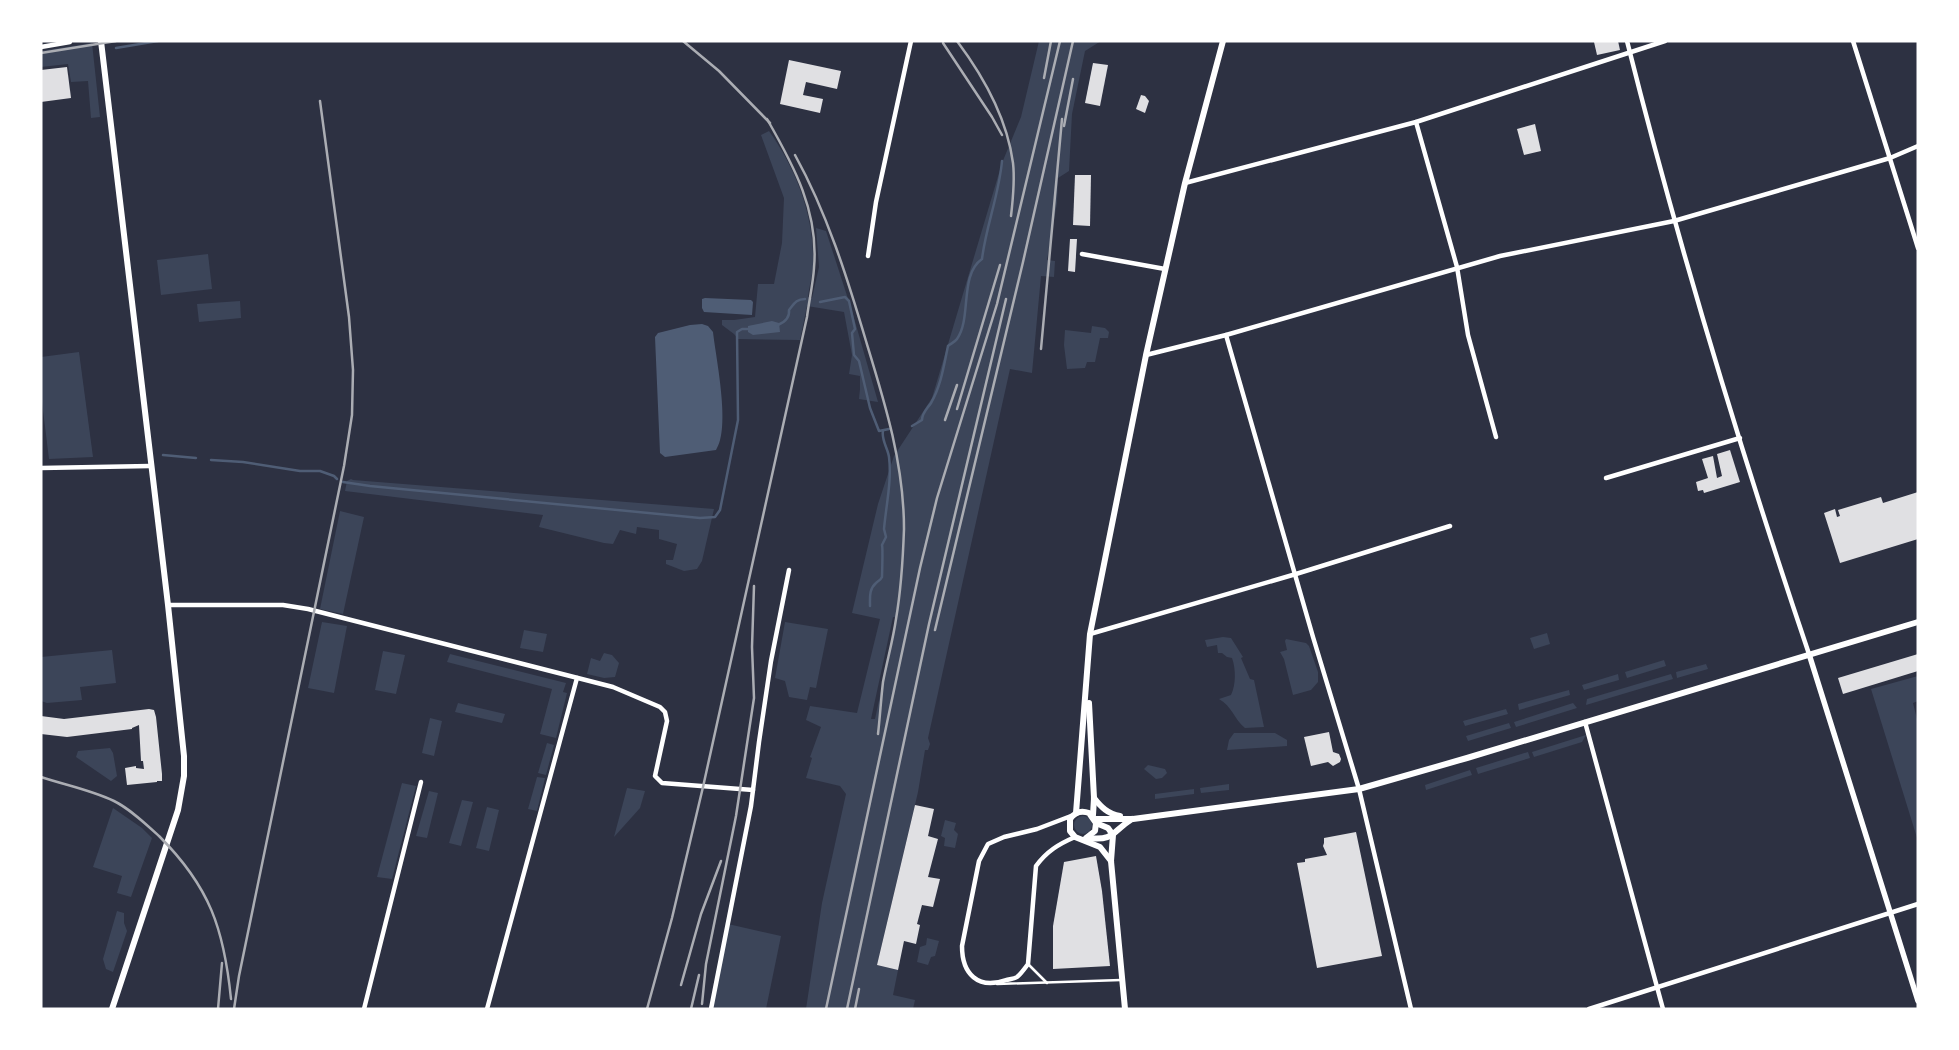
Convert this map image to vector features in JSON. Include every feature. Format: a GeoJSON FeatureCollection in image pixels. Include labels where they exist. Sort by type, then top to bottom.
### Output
{"type":"FeatureCollection","features":[{"type":"Feature","properties":{"kind":"main road"},"geometry":{"type":"LineString","coordinates":[[101,41],[168,605],[184,756],[184,776],[178,810],[112,1009]]}},
{"type":"Feature","properties":{"kind":"main road"},"geometry":{"type":"LineString","coordinates":[[1112,861],[1100,848],[1081,838],[1069,827],[1074,814],[1088,684],[1090,634],[1165,269],[1185,183],[1223,41]]}},
{"type":"Feature","properties":{"kind":"main road"},"geometry":{"type":"LineString","coordinates":[[1095,819],[1133,819],[1359,789],[1918,622]]}},
{"type":"Feature","properties":{"kind":"main road"},"geometry":{"type":"LineString","coordinates":[[1081,838],[1095,831],[1088,684]]}},
{"type":"Feature","properties":{"kind":"main road"},"geometry":{"type":"LineString","coordinates":[[1094,798],[1105,810],[1113,815],[1133,819]]}},
{"type":"Feature","properties":{"kind":"main road"},"geometry":{"type":"LineString","coordinates":[[1074,814],[1085,811],[1108,828],[1113,835],[1112,861],[1125,1009]]}},
{"type":"Feature","properties":{"kind":"main road"},"geometry":{"type":"LineString","coordinates":[[1081,838],[1102,840],[1113,835],[1133,819]]}},
{"type":"Feature","properties":{"kind":"street"},"geometry":{"type":"LineString","coordinates":[[868,256],[876,202],[911,41]]}},
{"type":"Feature","properties":{"kind":"street"},"geometry":{"type":"LineString","coordinates":[[1627,41],[1674,221],[1740,438],[1918,1001]]}},
{"type":"Feature","properties":{"kind":"street"},"geometry":{"type":"LineString","coordinates":[[1185,183],[1416,122],[1665,41]]}},
{"type":"Feature","properties":{"kind":"street"},"geometry":{"type":"LineString","coordinates":[[1853,41],[1918,248]]}},
{"type":"Feature","properties":{"kind":"street"},"geometry":{"type":"LineString","coordinates":[[41,47],[70,42]]}},
{"type":"Feature","properties":{"kind":"street"},"geometry":{"type":"LineString","coordinates":[[1416,122],[1457,267],[1468,335],[1496,437]]}},
{"type":"Feature","properties":{"kind":"street"},"geometry":{"type":"LineString","coordinates":[[1146,355],[1226,335],[1500,256],[1674,221],[1890,158],[1918,146]]}},
{"type":"Feature","properties":{"kind":"street"},"geometry":{"type":"LineString","coordinates":[[1082,254],[1165,269]]}},
{"type":"Feature","properties":{"kind":"street"},"geometry":{"type":"LineString","coordinates":[[1226,335],[1359,789],[1411,1009]]}},
{"type":"Feature","properties":{"kind":"street"},"geometry":{"type":"LineString","coordinates":[[1606,478],[1740,438]]}},
{"type":"Feature","properties":{"kind":"street"},"geometry":{"type":"LineString","coordinates":[[41,468],[150,466]]}},
{"type":"Feature","properties":{"kind":"street"},"geometry":{"type":"LineString","coordinates":[[1090,634],[1296,574],[1450,526]]}},
{"type":"Feature","properties":{"kind":"street"},"geometry":{"type":"LineString","coordinates":[[711,1009],[753,790],[771,661],[789,570]]}},
{"type":"Feature","properties":{"kind":"street"},"geometry":{"type":"LineString","coordinates":[[168,605],[283,605],[613,687],[660,707],[665,712],[667,721],[655,776],[662,784],[753,790]]}},
{"type":"Feature","properties":{"kind":"street"},"geometry":{"type":"LineString","coordinates":[[487,1009],[577,678]]}},
{"type":"Feature","properties":{"kind":"street"},"geometry":{"type":"LineString","coordinates":[[1585,722],[1662,1009]]}},
{"type":"Feature","properties":{"kind":"street"},"geometry":{"type":"LineString","coordinates":[[364,1009],[421,782]]}},
{"type":"Feature","properties":{"kind":"street"},"geometry":{"type":"LineString","coordinates":[[1074,814],[1037,829],[1004,837],[988,844],[979,861],[962,946],[962,959],[968,972],[978,980],[995,984],[1017,977],[1028,964],[1036,866],[1045,854],[1057,845],[1081,838]]}},
{"type":"Feature","properties":{"kind":"street"},"geometry":{"type":"LineString","coordinates":[[1588,1009],[1918,904]]}},
{"type":"Feature","properties":{"kind":"lane"},"geometry":{"type":"LineString","coordinates":[[1028,964],[1047,983]]}},
{"type":"Feature","properties":{"kind":"lane"},"geometry":{"type":"LineString","coordinates":[[995,984],[1121,980]]}},
{"type":"Feature","properties":{"kind":"shaded area"},"geometry":{"type":"Polygon","coordinates":[[[1039,41],[1101,41],[1085,51],[1072,114],[1069,171],[1058,178],[1057,203],[1047,260],[1055,261],[1054,277],[1041,276],[1032,373],[1010,369],[928,738],[930,744],[928,750],[925,750],[918,792],[877,965],[898,970],[893,995],[915,1000],[913,1009],[806,1009],[822,903],[846,794],[840,786],[806,778],[812,758],[810,757],[821,727],[806,720],[810,706],[857,713],[880,619],[852,613],[878,504],[894,456],[932,398],[1002,163],[1021,117],[1039,41]],[[893,617],[871,719],[875,719],[897,618],[893,617]]]}},
{"type":"Feature","properties":{"kind":"shaded area"},"geometry":{"type":"Polygon","coordinates":[[[92,43],[100,117],[91,118],[88,81],[71,82],[68,64],[41,67],[41,51],[92,43]]]}},
{"type":"Feature","properties":{"kind":"shaded area"},"geometry":{"type":"Polygon","coordinates":[[[769,131],[796,178],[807,213],[813,249],[813,267],[808,297],[812,298],[819,267],[816,228],[826,231],[852,311],[878,402],[859,399],[860,376],[849,374],[852,355],[844,312],[807,306],[800,340],[738,339],[722,325],[722,320],[755,317],[758,284],[774,284],[782,243],[784,198],[761,135],[769,131]]]}},
{"type":"Feature","properties":{"kind":"shaded area"},"geometry":{"type":"Polygon","coordinates":[[[208,254],[212,289],[161,295],[157,260],[208,254]]]}},
{"type":"Feature","properties":{"kind":"shaded area"},"geometry":{"type":"Polygon","coordinates":[[[702,299],[751,300],[753,302],[752,315],[704,312],[702,299]]]}},
{"type":"Feature","properties":{"kind":"shaded area"},"geometry":{"type":"Polygon","coordinates":[[[240,301],[241,318],[199,322],[197,304],[240,301]]]}},
{"type":"Feature","properties":{"kind":"shaded area"},"geometry":{"type":"Polygon","coordinates":[[[772,321],[779,323],[780,332],[753,335],[748,332],[748,326],[772,321]]]}},
{"type":"Feature","properties":{"kind":"shaded area"},"geometry":{"type":"Polygon","coordinates":[[[702,324],[708,326],[713,332],[721,393],[722,426],[720,440],[716,450],[665,457],[660,453],[655,337],[658,333],[702,324]]]}},
{"type":"Feature","properties":{"kind":"shaded area"},"geometry":{"type":"Polygon","coordinates":[[[1092,326],[1105,328],[1109,332],[1108,338],[1100,338],[1095,362],[1087,362],[1085,368],[1067,369],[1064,345],[1065,330],[1091,333],[1092,326]]]}},
{"type":"Feature","properties":{"kind":"shaded area"},"geometry":{"type":"Polygon","coordinates":[[[79,352],[93,457],[49,459],[41,394],[41,357],[79,352]]]}},
{"type":"Feature","properties":{"kind":"shaded area"},"geometry":{"type":"Polygon","coordinates":[[[351,479],[714,509],[702,561],[697,569],[684,571],[666,564],[666,560],[673,560],[677,544],[659,539],[659,530],[637,527],[636,534],[620,530],[613,544],[604,543],[539,527],[543,515],[345,491],[347,481],[351,479]]]}},
{"type":"Feature","properties":{"kind":"shaded area"},"geometry":{"type":"Polygon","coordinates":[[[340,511],[364,517],[343,614],[320,609],[340,511]]]}},
{"type":"Feature","properties":{"kind":"shaded area"},"geometry":{"type":"Polygon","coordinates":[[[322,622],[347,626],[334,693],[308,688],[322,622]]]}},
{"type":"Feature","properties":{"kind":"shaded area"},"geometry":{"type":"Polygon","coordinates":[[[785,622],[828,629],[816,688],[810,687],[807,700],[789,697],[785,681],[775,678],[785,622]]]}},
{"type":"Feature","properties":{"kind":"shaded area"},"geometry":{"type":"Polygon","coordinates":[[[524,630],[547,634],[543,652],[520,648],[524,630]]]}},
{"type":"Feature","properties":{"kind":"shaded area"},"geometry":{"type":"Polygon","coordinates":[[[1547,633],[1550,644],[1534,649],[1530,638],[1547,633]]]}},
{"type":"Feature","properties":{"kind":"shaded area"},"geometry":{"type":"Polygon","coordinates":[[[1223,637],[1231,638],[1243,657],[1241,658],[1250,679],[1254,680],[1264,727],[1245,728],[1227,705],[1219,699],[1231,695],[1233,691],[1235,677],[1233,662],[1232,658],[1218,653],[1217,645],[1207,647],[1205,640],[1223,637]]]}},
{"type":"Feature","properties":{"kind":"shaded area"},"geometry":{"type":"Polygon","coordinates":[[[1286,639],[1306,643],[1309,646],[1318,672],[1318,682],[1311,690],[1293,695],[1284,659],[1280,652],[1287,650],[1286,639]]]}},
{"type":"Feature","properties":{"kind":"shaded area"},"geometry":{"type":"Polygon","coordinates":[[[112,650],[116,683],[80,687],[82,700],[47,703],[41,701],[41,657],[112,650]]]}},
{"type":"Feature","properties":{"kind":"shaded area"},"geometry":{"type":"Polygon","coordinates":[[[383,651],[405,655],[396,694],[375,690],[383,651]]]}},
{"type":"Feature","properties":{"kind":"shaded area"},"geometry":{"type":"Polygon","coordinates":[[[604,653],[612,655],[619,663],[615,677],[604,678],[587,674],[591,658],[600,661],[604,653]]]}},
{"type":"Feature","properties":{"kind":"shaded area"},"geometry":{"type":"Polygon","coordinates":[[[450,654],[566,683],[563,692],[567,693],[556,738],[540,734],[552,689],[447,662],[450,654]]]}},
{"type":"Feature","properties":{"kind":"shaded area"},"geometry":{"type":"Polygon","coordinates":[[[1664,660],[1666,666],[1627,678],[1625,672],[1664,660]]]}},
{"type":"Feature","properties":{"kind":"shaded area"},"geometry":{"type":"Polygon","coordinates":[[[1706,664],[1708,669],[1677,678],[1676,672],[1706,664]]]}},
{"type":"Feature","properties":{"kind":"shaded area"},"geometry":{"type":"Polygon","coordinates":[[[1618,674],[1619,680],[1584,690],[1582,685],[1618,674]]]}},
{"type":"Feature","properties":{"kind":"shaded area"},"geometry":{"type":"Polygon","coordinates":[[[1671,674],[1673,679],[1586,705],[1587,699],[1671,674]]]}},
{"type":"Feature","properties":{"kind":"shaded area"},"geometry":{"type":"Polygon","coordinates":[[[1918,676],[1918,701],[1913,703],[1918,723],[1918,841],[1871,689],[1918,676]]]}},
{"type":"Feature","properties":{"kind":"shaded area"},"geometry":{"type":"Polygon","coordinates":[[[1569,690],[1570,695],[1519,710],[1518,704],[1569,690]]]}},
{"type":"Feature","properties":{"kind":"shaded area"},"geometry":{"type":"Polygon","coordinates":[[[458,703],[505,714],[502,723],[455,712],[458,703]]]}},
{"type":"Feature","properties":{"kind":"shaded area"},"geometry":{"type":"Polygon","coordinates":[[[1573,703],[1577,708],[1516,727],[1514,722],[1573,703]]]}},
{"type":"Feature","properties":{"kind":"shaded area"},"geometry":{"type":"Polygon","coordinates":[[[1506,709],[1508,714],[1465,726],[1463,721],[1506,709]]]}},
{"type":"Feature","properties":{"kind":"shaded area"},"geometry":{"type":"Polygon","coordinates":[[[430,718],[442,721],[434,756],[422,753],[430,718]]]}},
{"type":"Feature","properties":{"kind":"shaded area"},"geometry":{"type":"Polygon","coordinates":[[[1509,723],[1511,728],[1468,741],[1466,736],[1509,723]]]}},
{"type":"Feature","properties":{"kind":"shaded area"},"geometry":{"type":"Polygon","coordinates":[[[1234,733],[1275,733],[1287,740],[1287,746],[1227,750],[1229,740],[1234,733]]]}},
{"type":"Feature","properties":{"kind":"shaded area"},"geometry":{"type":"Polygon","coordinates":[[[1586,735],[1582,742],[1534,757],[1532,752],[1586,735]]]}},
{"type":"Feature","properties":{"kind":"shaded area"},"geometry":{"type":"Polygon","coordinates":[[[547,743],[554,745],[546,775],[538,773],[547,743]]]}},
{"type":"Feature","properties":{"kind":"shaded area"},"geometry":{"type":"Polygon","coordinates":[[[110,748],[113,753],[117,776],[111,781],[76,757],[78,751],[110,748]]]}},
{"type":"Feature","properties":{"kind":"shaded area"},"geometry":{"type":"Polygon","coordinates":[[[1528,752],[1530,758],[1478,774],[1476,768],[1528,752]]]}},
{"type":"Feature","properties":{"kind":"shaded area"},"geometry":{"type":"Polygon","coordinates":[[[1148,765],[1165,769],[1167,773],[1162,778],[1156,779],[1144,769],[1148,765]]]}},
{"type":"Feature","properties":{"kind":"shaded area"},"geometry":{"type":"Polygon","coordinates":[[[1470,770],[1472,775],[1426,790],[1425,785],[1470,770]]]}},
{"type":"Feature","properties":{"kind":"shaded area"},"geometry":{"type":"Polygon","coordinates":[[[537,777],[545,778],[537,811],[528,809],[537,777]]]}},
{"type":"Feature","properties":{"kind":"shaded area"},"geometry":{"type":"Polygon","coordinates":[[[402,783],[416,786],[392,879],[377,877],[402,783]]]}},
{"type":"Feature","properties":{"kind":"shaded area"},"geometry":{"type":"Polygon","coordinates":[[[1229,784],[1229,790],[1201,793],[1200,788],[1229,784]]]}},
{"type":"Feature","properties":{"kind":"shaded area"},"geometry":{"type":"Polygon","coordinates":[[[627,788],[645,791],[640,808],[614,837],[627,788]]]}},
{"type":"Feature","properties":{"kind":"shaded area"},"geometry":{"type":"Polygon","coordinates":[[[1194,789],[1194,794],[1155,799],[1155,794],[1194,789]]]}},
{"type":"Feature","properties":{"kind":"shaded area"},"geometry":{"type":"Polygon","coordinates":[[[429,791],[438,793],[427,838],[416,836],[429,791]]]}},
{"type":"Feature","properties":{"kind":"shaded area"},"geometry":{"type":"Polygon","coordinates":[[[462,800],[473,802],[461,846],[449,843],[462,800]]]}},
{"type":"Feature","properties":{"kind":"shaded area"},"geometry":{"type":"Polygon","coordinates":[[[487,807],[499,810],[489,851],[476,848],[487,807]]]}},
{"type":"Feature","properties":{"kind":"shaded area"},"geometry":{"type":"Polygon","coordinates":[[[113,808],[142,828],[152,838],[131,897],[117,893],[122,876],[93,867],[113,808]]]}},
{"type":"Feature","properties":{"kind":"shaded area"},"geometry":{"type":"Polygon","coordinates":[[[1083,816],[1089,819],[1092,825],[1089,831],[1083,834],[1077,831],[1074,825],[1077,819],[1083,816]]]}},
{"type":"Feature","properties":{"kind":"shaded area"},"geometry":{"type":"Polygon","coordinates":[[[945,820],[956,823],[954,830],[958,834],[955,848],[944,846],[945,838],[941,836],[945,820]]]}},
{"type":"Feature","properties":{"kind":"shaded area"},"geometry":{"type":"Polygon","coordinates":[[[117,911],[124,913],[124,923],[127,931],[113,972],[106,969],[103,959],[117,911]]]}},
{"type":"Feature","properties":{"kind":"shaded area"},"geometry":{"type":"Polygon","coordinates":[[[728,924],[781,936],[766,1009],[711,1009],[728,924]]]}},
{"type":"Feature","properties":{"kind":"shaded area"},"geometry":{"type":"Polygon","coordinates":[[[927,938],[939,941],[935,956],[931,957],[928,965],[917,962],[920,947],[926,945],[927,938]]]}},
{"type":"Feature","properties":{"kind":"building"},"geometry":{"type":"Polygon","coordinates":[[[1618,41],[1620,50],[1597,55],[1594,42],[1618,41]]]}},
{"type":"Feature","properties":{"kind":"building"},"geometry":{"type":"Polygon","coordinates":[[[789,60],[841,71],[837,89],[806,82],[803,95],[823,99],[820,113],[780,104],[789,60]]]}},
{"type":"Feature","properties":{"kind":"building"},"geometry":{"type":"Polygon","coordinates":[[[1093,63],[1108,65],[1100,106],[1085,103],[1093,63]]]}},
{"type":"Feature","properties":{"kind":"building"},"geometry":{"type":"Polygon","coordinates":[[[67,67],[71,98],[41,102],[41,70],[67,67]]]}},
{"type":"Feature","properties":{"kind":"building"},"geometry":{"type":"Polygon","coordinates":[[[1141,95],[1145,96],[1149,101],[1145,113],[1136,109],[1141,95]]]}},
{"type":"Feature","properties":{"kind":"building"},"geometry":{"type":"Polygon","coordinates":[[[1535,124],[1541,151],[1524,155],[1517,129],[1535,124]]]}},
{"type":"Feature","properties":{"kind":"building"},"geometry":{"type":"Polygon","coordinates":[[[1075,175],[1091,175],[1090,226],[1073,225],[1075,175]]]}},
{"type":"Feature","properties":{"kind":"building"},"geometry":{"type":"Polygon","coordinates":[[[1070,239],[1077,239],[1075,272],[1068,271],[1070,239]]]}},
{"type":"Feature","properties":{"kind":"building"},"geometry":{"type":"Polygon","coordinates":[[[1730,450],[1740,482],[1704,493],[1703,490],[1698,491],[1696,482],[1708,478],[1702,459],[1713,456],[1717,478],[1722,476],[1717,454],[1730,450]]]}},
{"type":"Feature","properties":{"kind":"building"},"geometry":{"type":"Polygon","coordinates":[[[1918,492],[1918,539],[1840,563],[1824,513],[1835,509],[1837,517],[1840,516],[1838,510],[1881,497],[1883,503],[1918,492]]]}},
{"type":"Feature","properties":{"kind":"building"},"geometry":{"type":"Polygon","coordinates":[[[1918,654],[1918,671],[1843,694],[1838,678],[1918,654]]]}},
{"type":"Feature","properties":{"kind":"building"},"geometry":{"type":"Polygon","coordinates":[[[154,710],[156,717],[162,781],[127,785],[125,768],[136,766],[136,768],[144,769],[143,761],[141,761],[139,725],[132,729],[67,737],[41,734],[41,716],[64,719],[154,710]]]}},
{"type":"Feature","properties":{"kind":"building"},"geometry":{"type":"Polygon","coordinates":[[[1329,732],[1333,752],[1339,754],[1340,762],[1333,766],[1328,762],[1311,766],[1304,737],[1329,732]]]}},
{"type":"Feature","properties":{"kind":"building"},"geometry":{"type":"Polygon","coordinates":[[[915,805],[934,809],[928,836],[938,839],[928,877],[940,879],[933,907],[922,905],[917,924],[920,925],[916,944],[904,941],[898,970],[877,965],[915,805]]]}},
{"type":"Feature","properties":{"kind":"building"},"geometry":{"type":"Polygon","coordinates":[[[1356,832],[1382,956],[1317,968],[1297,863],[1305,862],[1305,859],[1327,855],[1323,846],[1324,838],[1356,832]]]}},
{"type":"Feature","properties":{"kind":"building"},"geometry":{"type":"Polygon","coordinates":[[[1096,856],[1102,891],[1110,966],[1053,969],[1053,926],[1064,862],[1096,856]]]}},
{"type":"Feature","properties":{"kind":"waterway"},"geometry":{"type":"LineString","coordinates":[[116,48],[158,41]]}},
{"type":"Feature","properties":{"kind":"waterway"},"geometry":{"type":"LineString","coordinates":[[912,426],[922,420],[924,413],[931,403],[942,375],[948,346],[956,340],[961,330],[971,275],[975,266],[982,259],[1002,161]]}},
{"type":"Feature","properties":{"kind":"waterway"},"geometry":{"type":"LineString","coordinates":[[820,302],[845,297],[849,301],[855,329],[852,333],[854,355],[859,361],[870,408],[879,431],[889,429]]}},
{"type":"Feature","properties":{"kind":"waterway"},"geometry":{"type":"LineString","coordinates":[[778,325],[783,323],[789,315],[789,310],[796,302],[805,299]]}},
{"type":"Feature","properties":{"kind":"waterway"},"geometry":{"type":"LineString","coordinates":[[343,482],[700,518],[715,517],[720,510],[738,420],[737,332],[742,329],[750,329]]}},
{"type":"Feature","properties":{"kind":"waterway"},"geometry":{"type":"LineString","coordinates":[[870,606],[872,588],[882,577],[882,545],[886,537],[884,529],[890,466],[883,431]]}},
{"type":"Feature","properties":{"kind":"waterway"},"geometry":{"type":"LineString","coordinates":[[163,455],[196,458]]}},
{"type":"Feature","properties":{"kind":"waterway"},"geometry":{"type":"LineString","coordinates":[[211,460],[243,462],[300,471],[320,471],[337,479]]}},
{"type":"Feature","properties":{"kind":"railway"},"geometry":{"type":"LineString","coordinates":[[41,53],[116,41]]}},
{"type":"Feature","properties":{"kind":"railway"},"geometry":{"type":"LineString","coordinates":[[683,41],[719,71],[770,123]]}},
{"type":"Feature","properties":{"kind":"railway"},"geometry":{"type":"LineString","coordinates":[[957,41],[985,84],[1006,130],[1014,169],[1011,216]]}},
{"type":"Feature","properties":{"kind":"railway"},"geometry":{"type":"LineString","coordinates":[[1044,78],[1051,41]]}},
{"type":"Feature","properties":{"kind":"railway"},"geometry":{"type":"LineString","coordinates":[[826,1009],[920,568],[937,498],[997,304],[1060,41]]}},
{"type":"Feature","properties":{"kind":"railway"},"geometry":{"type":"LineString","coordinates":[[935,630],[1023,262],[1073,41]]}},
{"type":"Feature","properties":{"kind":"railway"},"geometry":{"type":"LineString","coordinates":[[943,43],[1002,135]]}},
{"type":"Feature","properties":{"kind":"railway"},"geometry":{"type":"LineString","coordinates":[[1064,126],[1073,79]]}},
{"type":"Feature","properties":{"kind":"railway"},"geometry":{"type":"LineString","coordinates":[[234,1009],[239,976],[344,466],[352,415],[353,370],[349,317],[320,101]]}},
{"type":"Feature","properties":{"kind":"railway"},"geometry":{"type":"LineString","coordinates":[[647,1009],[672,918],[703,787],[807,317],[813,280],[815,247],[813,228],[803,190],[767,119]]}},
{"type":"Feature","properties":{"kind":"railway"},"geometry":{"type":"LineString","coordinates":[[1041,349],[1062,119]]}},
{"type":"Feature","properties":{"kind":"railway"},"geometry":{"type":"LineString","coordinates":[[795,155],[827,222],[851,293],[886,411],[901,481],[904,529],[899,597],[895,627],[883,682],[878,734]]}},
{"type":"Feature","properties":{"kind":"railway"},"geometry":{"type":"LineString","coordinates":[[957,409],[1000,265]]}},
{"type":"Feature","properties":{"kind":"railway"},"geometry":{"type":"LineString","coordinates":[[847,1009],[929,624],[1006,299]]}},
{"type":"Feature","properties":{"kind":"railway"},"geometry":{"type":"LineString","coordinates":[[945,420],[957,385]]}},
{"type":"Feature","properties":{"kind":"railway"},"geometry":{"type":"LineString","coordinates":[[702,1004],[706,964],[736,816],[754,698],[752,647],[754,586]]}},
{"type":"Feature","properties":{"kind":"railway"},"geometry":{"type":"LineString","coordinates":[[41,777],[96,794],[120,804],[159,836],[176,855],[191,873],[212,910],[224,951],[231,999]]}},
{"type":"Feature","properties":{"kind":"railway"},"geometry":{"type":"LineString","coordinates":[[681,985],[701,914],[721,861]]}},
{"type":"Feature","properties":{"kind":"railway"},"geometry":{"type":"LineString","coordinates":[[218,1009],[222,963]]}},
{"type":"Feature","properties":{"kind":"railway"},"geometry":{"type":"LineString","coordinates":[[691,1009],[699,975]]}},
{"type":"Feature","properties":{"kind":"railway"},"geometry":{"type":"LineString","coordinates":[[855,1009],[859,989]]}}]}
